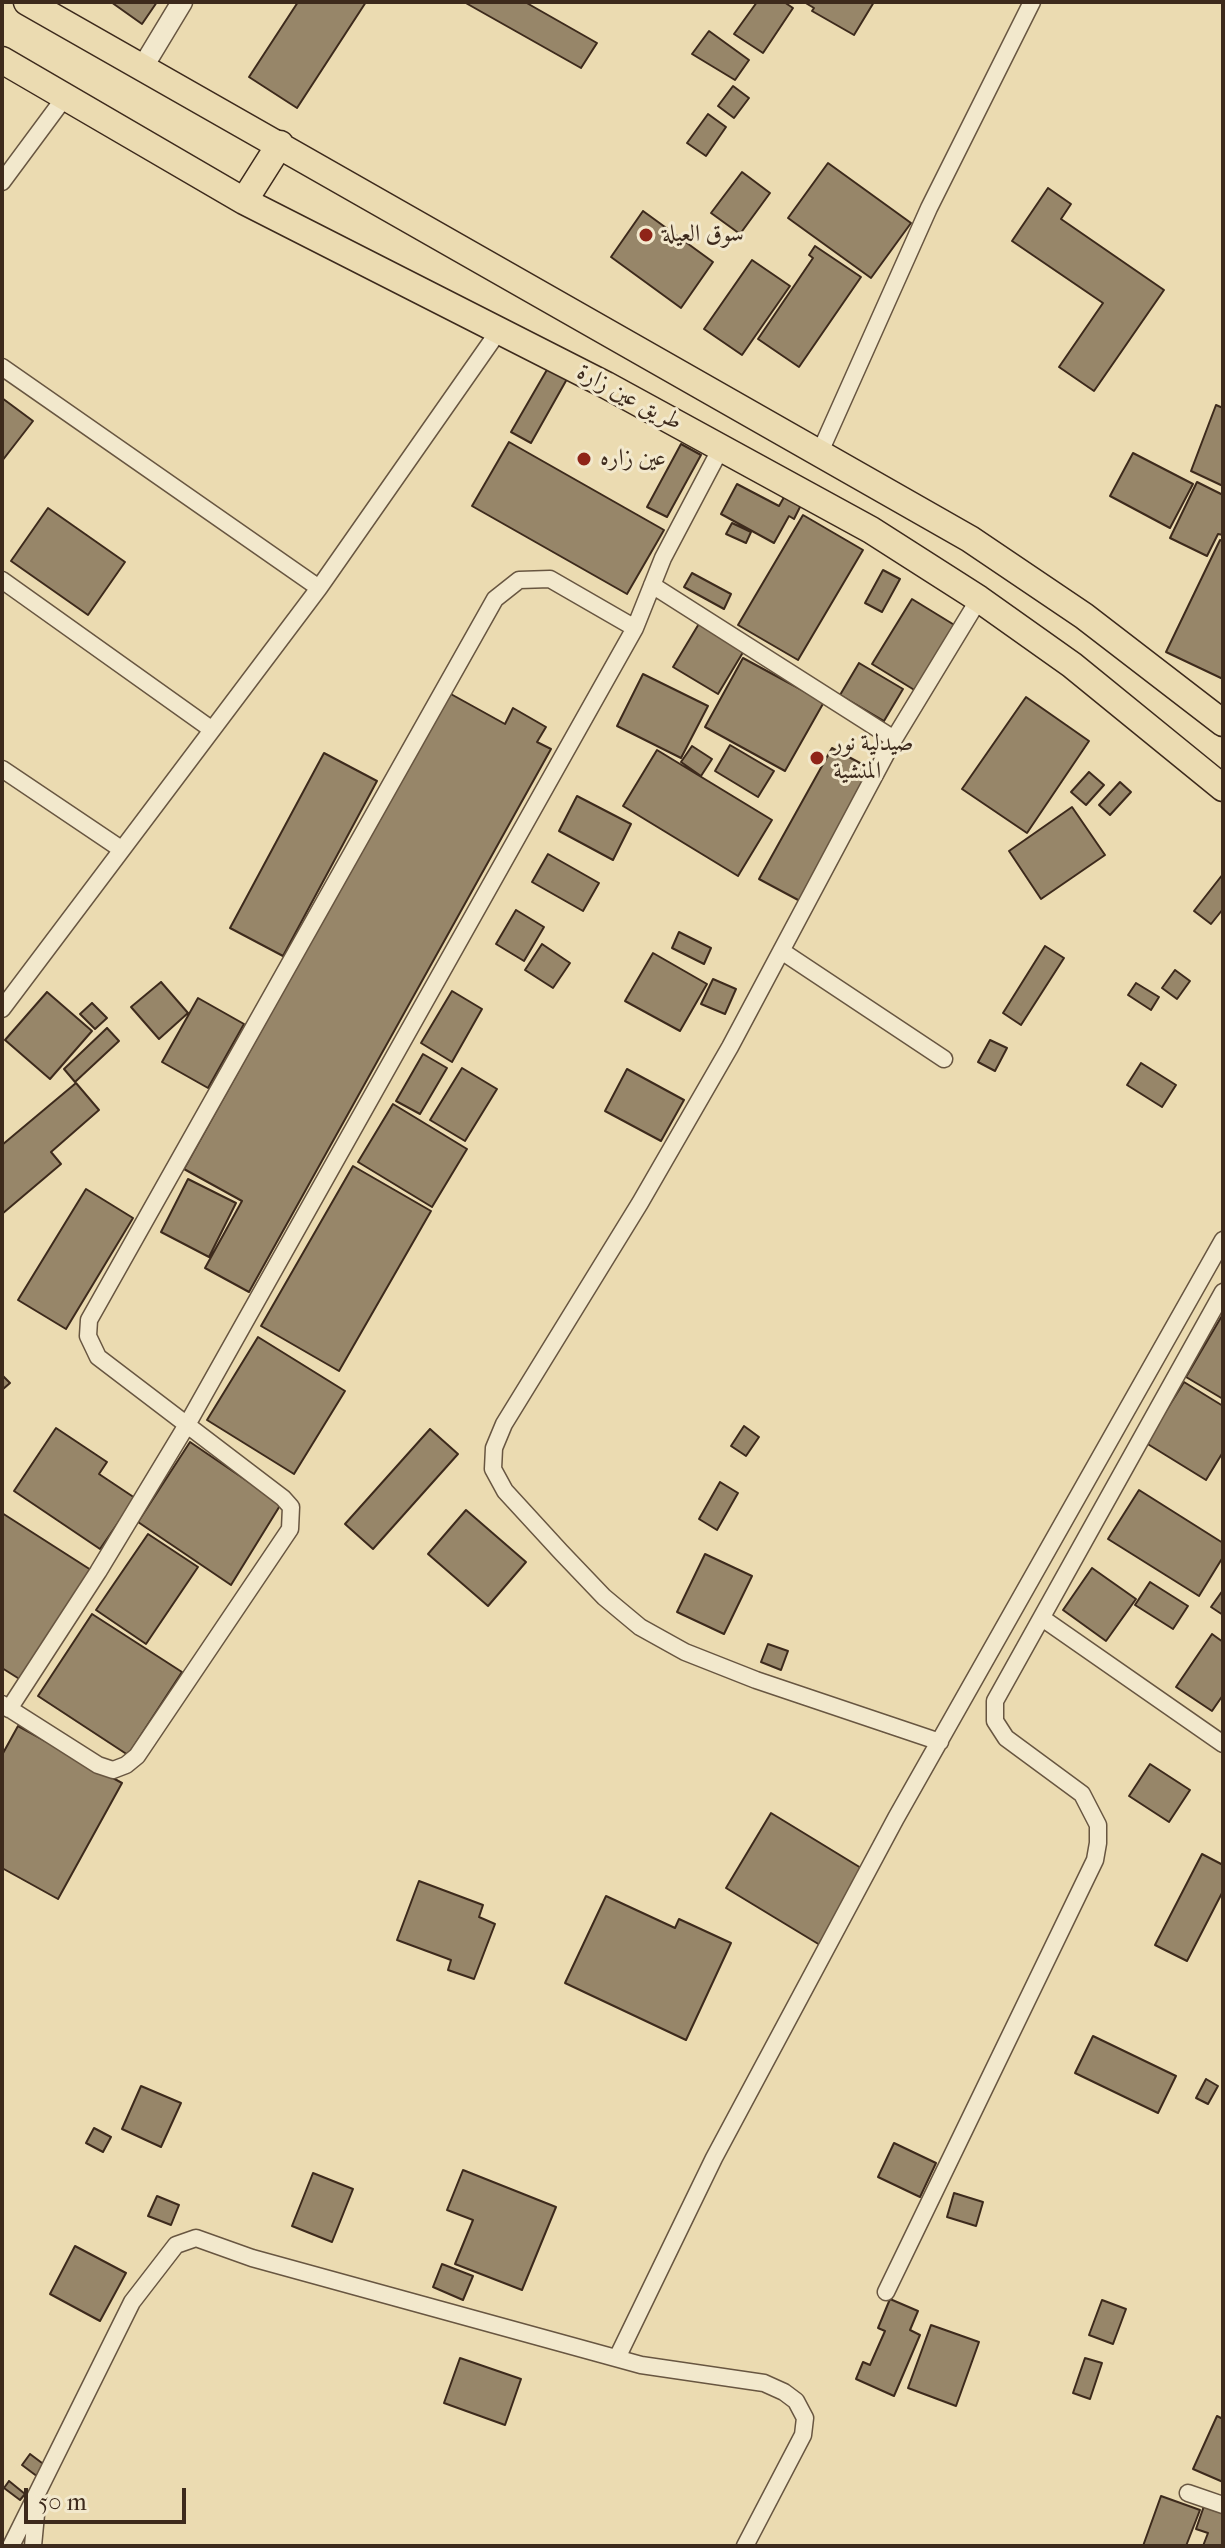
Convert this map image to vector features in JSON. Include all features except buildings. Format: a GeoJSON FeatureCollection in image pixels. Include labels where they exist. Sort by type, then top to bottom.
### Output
{"type":"FeatureCollection","features":[{"type":"Feature","properties":{"kind":"main road","name":"طريق عين زارة"},"geometry":{"type":"LineString","coordinates":[[27,2],[144,65],[820,452],[1023,574],[1128,648],[1223,723]]}},
{"type":"Feature","properties":{"kind":"main road","name":"طريق عين زارة"},"geometry":{"type":"LineString","coordinates":[[2,60],[244,201],[606,385],[871,530],[979,599],[1117,699],[1223,788]]}},
{"type":"Feature","properties":{"kind":"main road"},"geometry":{"type":"LineString","coordinates":[[244,201],[280,144]]}},
{"type":"Feature","properties":{"kind":"street"},"geometry":{"type":"LineString","coordinates":[[144,65],[182,2]]}},
{"type":"Feature","properties":{"kind":"street"},"geometry":{"type":"LineString","coordinates":[[820,452],[929,208],[1032,2]]}},
{"type":"Feature","properties":{"kind":"street"},"geometry":{"type":"LineString","coordinates":[[2,182],[65,97]]}},
{"type":"Feature","properties":{"kind":"street"},"geometry":{"type":"LineString","coordinates":[[2,1009],[319,588],[498,332]]}},
{"type":"Feature","properties":{"kind":"street"},"geometry":{"type":"LineString","coordinates":[[2,367],[319,588]]}},
{"type":"Feature","properties":{"kind":"street"},"geometry":{"type":"LineString","coordinates":[[635,628],[550,579],[529,578],[502,591],[265,1002],[87,1327],[89,1343],[98,1357],[188,1423],[291,1507],[290,1529],[137,1756],[113,1770],[98,1765],[5,1707],[98,1572],[188,1423],[635,628],[652,585],[721,448]]}},
{"type":"Feature","properties":{"kind":"street"},"geometry":{"type":"LineString","coordinates":[[2,580],[211,729]]}},
{"type":"Feature","properties":{"kind":"street"},"geometry":{"type":"LineString","coordinates":[[652,585],[894,739]]}},
{"type":"Feature","properties":{"kind":"street"},"geometry":{"type":"LineString","coordinates":[[940,1742],[756,1680],[685,1652],[640,1627],[604,1597],[527,1516],[505,1491],[493,1469],[494,1448],[504,1424],[640,1203],[783,952],[894,739],[979,599]]}},
{"type":"Feature","properties":{"kind":"street"},"geometry":{"type":"LineString","coordinates":[[2,769],[121,849]]}},
{"type":"Feature","properties":{"kind":"street"},"geometry":{"type":"LineString","coordinates":[[783,952],[944,1059]]}},
{"type":"Feature","properties":{"kind":"street"},"geometry":{"type":"LineString","coordinates":[[617,2358],[714,2158],[940,1742],[1223,1240]]}},
{"type":"Feature","properties":{"kind":"street"},"geometry":{"type":"LineString","coordinates":[[886,2292],[1095,1860],[1098,1825],[1082,1794],[1006,1738],[995,1721],[994,1711],[1000,1692],[1223,1292]]}},
{"type":"Feature","properties":{"kind":"street"},"geometry":{"type":"LineString","coordinates":[[1042,1618],[1223,1744]]}},
{"type":"Feature","properties":{"kind":"street"},"geometry":{"type":"LineString","coordinates":[[11,2546],[79,2403],[132,2302],[176,2245],[196,2238],[252,2258],[617,2358],[666,2370],[764,2383],[796,2401],[805,2418],[803,2435],[745,2546]]}},
{"type":"Feature","properties":{"kind":"street"},"geometry":{"type":"LineString","coordinates":[[33,2546],[39,2492]]}},
{"type":"Feature","properties":{"kind":"street"},"geometry":{"type":"LineString","coordinates":[[1188,2493],[1223,2505]]}},
{"type":"Feature","properties":{"kind":"place","name":"سوق العيلة"},"geometry":{"type":"Point","coordinates":[646,235]}},
{"type":"Feature","properties":{"kind":"place","name":"عين زاره"},"geometry":{"type":"Point","coordinates":[584,459]}},
{"type":"Feature","properties":{"kind":"place","name":"صيدلية نور المنشية"},"geometry":{"type":"Point","coordinates":[817,758]}}]}
